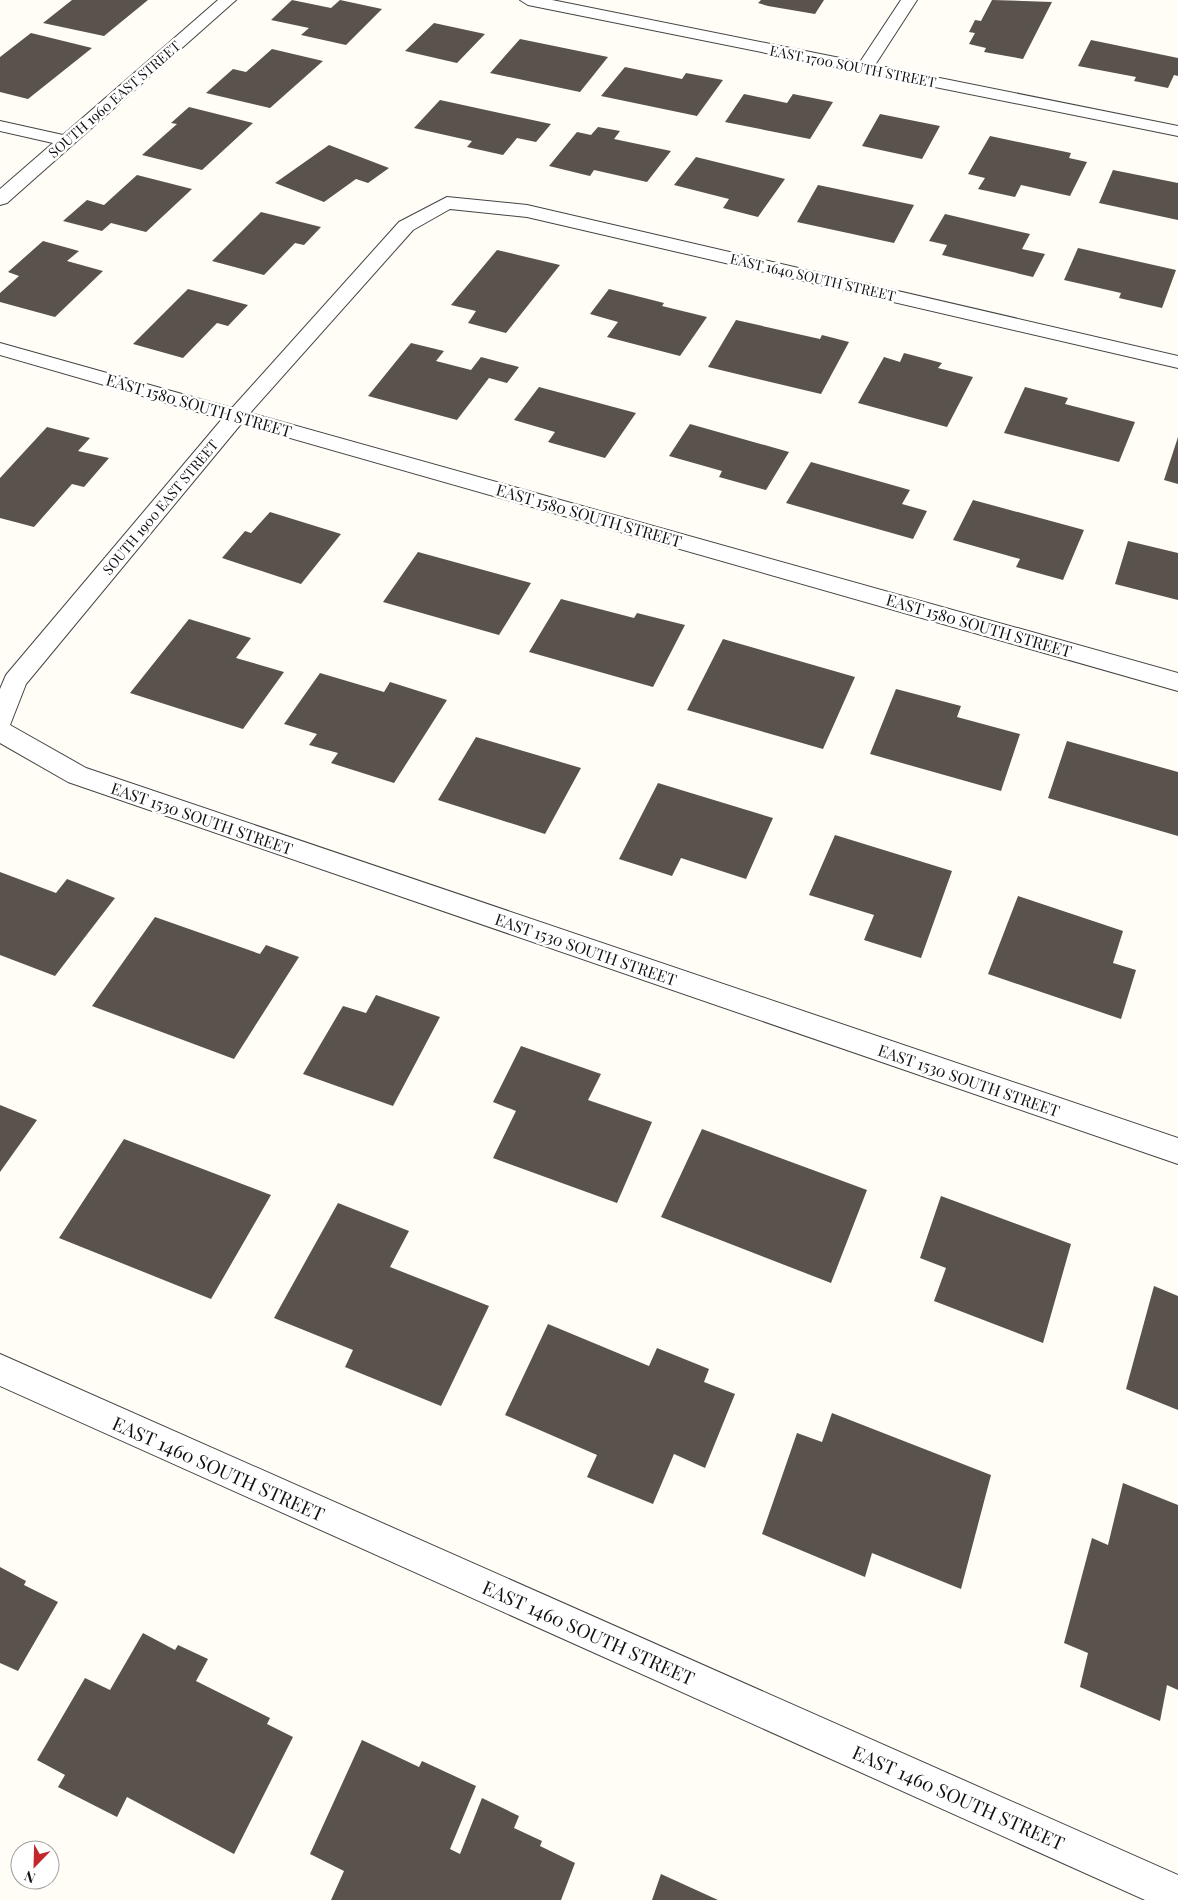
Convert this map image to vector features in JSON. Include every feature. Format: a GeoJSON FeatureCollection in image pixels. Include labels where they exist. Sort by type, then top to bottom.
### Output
{"type":"FeatureCollection","features":[{"type":"Feature","properties":{"kind":"street","name":"SOUTH 1960 EAST STREET"},"geometry":{"type":"LineString","coordinates":[[0,199],[228,0]]}},
{"type":"Feature","properties":{"kind":"street","name":"EAST 1700 SOUTH STREET"},"geometry":{"type":"LineString","coordinates":[[528,0],[1178,131]]}},
{"type":"Feature","properties":{"kind":"street"},"geometry":{"type":"LineString","coordinates":[[864,69],[909,0]]}},
{"type":"Feature","properties":{"kind":"street"},"geometry":{"type":"LineString","coordinates":[[0,126],[66,141]]}},
{"type":"Feature","properties":{"kind":"street","name":"EAST 1640 SOUTH STREET"},"geometry":{"type":"LineString","coordinates":[[447,203],[527,211],[1178,362]]}},
{"type":"Feature","properties":{"kind":"street","name":"SOUTH 1900 EAST STREET"},"geometry":{"type":"LineString","coordinates":[[0,722],[15,681],[236,416],[406,226],[447,203]]}},
{"type":"Feature","properties":{"kind":"street","name":"EAST 1580 SOUTH STREET"},"geometry":{"type":"LineString","coordinates":[[0,349],[1178,682]]}},
{"type":"Feature","properties":{"kind":"street","name":"EAST 1530 SOUTH STREET"},"geometry":{"type":"LineString","coordinates":[[0,731],[77,775],[1178,1151]]}},
{"type":"Feature","properties":{"kind":"street","name":"EAST 1460 SOUTH STREET"},"geometry":{"type":"LineString","coordinates":[[0,1370],[1178,1895]]}},
{"type":"Feature","properties":{"kind":"building"},"geometry":{"type":"Polygon","coordinates":[[[72,0],[148,0],[104,36],[43,23],[72,0]]]}},
{"type":"Feature","properties":{"kind":"building"},"geometry":{"type":"Polygon","coordinates":[[[292,0],[331,8],[340,0],[382,9],[346,45],[301,35],[309,28],[271,20],[292,0]]]}},
{"type":"Feature","properties":{"kind":"building"},"geometry":{"type":"Polygon","coordinates":[[[761,0],[824,0],[815,14],[758,3],[761,0]]]}},
{"type":"Feature","properties":{"kind":"building"},"geometry":{"type":"Polygon","coordinates":[[[992,0],[1052,2],[1023,59],[984,52],[986,48],[969,44],[975,33],[969,32],[975,20],[981,21],[992,0]]]}},
{"type":"Feature","properties":{"kind":"building"},"geometry":{"type":"Polygon","coordinates":[[[434,23],[485,34],[457,63],[405,51],[434,23]]]}},
{"type":"Feature","properties":{"kind":"building"},"geometry":{"type":"Polygon","coordinates":[[[31,33],[92,48],[28,99],[0,92],[0,57],[31,33]]]}},
{"type":"Feature","properties":{"kind":"building"},"geometry":{"type":"Polygon","coordinates":[[[520,39],[608,57],[580,92],[490,73],[520,39]]]}},
{"type":"Feature","properties":{"kind":"building"},"geometry":{"type":"Polygon","coordinates":[[[1091,40],[1178,58],[1178,76],[1174,75],[1168,88],[1134,81],[1136,77],[1078,66],[1091,40]]]}},
{"type":"Feature","properties":{"kind":"building"},"geometry":{"type":"Polygon","coordinates":[[[272,49],[323,61],[270,108],[206,93],[233,69],[246,72],[272,49]]]}},
{"type":"Feature","properties":{"kind":"building"},"geometry":{"type":"Polygon","coordinates":[[[625,67],[682,79],[686,73],[723,80],[697,116],[601,96],[625,67]]]}},
{"type":"Feature","properties":{"kind":"building"},"geometry":{"type":"Polygon","coordinates":[[[744,94],[787,103],[793,94],[833,102],[810,139],[725,122],[744,94]]]}},
{"type":"Feature","properties":{"kind":"building"},"geometry":{"type":"Polygon","coordinates":[[[440,100],[551,124],[536,142],[517,138],[503,155],[467,147],[472,141],[414,128],[440,100]]]}},
{"type":"Feature","properties":{"kind":"building"},"geometry":{"type":"Polygon","coordinates":[[[189,107],[253,123],[202,170],[142,155],[177,124],[171,123],[189,107]]]}},
{"type":"Feature","properties":{"kind":"building"},"geometry":{"type":"Polygon","coordinates":[[[880,114],[940,126],[922,159],[862,146],[880,114]]]}},
{"type":"Feature","properties":{"kind":"building"},"geometry":{"type":"Polygon","coordinates":[[[598,127],[620,131],[614,139],[671,151],[647,182],[594,170],[590,176],[549,166],[577,132],[591,135],[598,127]]]}},
{"type":"Feature","properties":{"kind":"building"},"geometry":{"type":"Polygon","coordinates":[[[990,136],[1071,153],[1069,158],[1087,162],[1070,196],[1021,185],[1015,197],[978,189],[985,178],[968,174],[990,136]]]}},
{"type":"Feature","properties":{"kind":"building"},"geometry":{"type":"Polygon","coordinates":[[[329,145],[389,168],[368,183],[356,179],[324,202],[275,183],[329,145]]]}},
{"type":"Feature","properties":{"kind":"building"},"geometry":{"type":"Polygon","coordinates":[[[696,157],[785,179],[758,217],[723,208],[729,199],[674,185],[696,157]]]}},
{"type":"Feature","properties":{"kind":"building"},"geometry":{"type":"Polygon","coordinates":[[[1113,170],[1178,183],[1178,220],[1099,203],[1113,170]]]}},
{"type":"Feature","properties":{"kind":"building"},"geometry":{"type":"Polygon","coordinates":[[[137,175],[192,189],[146,232],[111,223],[102,231],[63,221],[87,200],[104,205],[137,175]]]}},
{"type":"Feature","properties":{"kind":"building"},"geometry":{"type":"Polygon","coordinates":[[[818,185],[914,205],[894,243],[797,222],[818,185]]]}},
{"type":"Feature","properties":{"kind":"building"},"geometry":{"type":"Polygon","coordinates":[[[261,212],[321,227],[304,245],[295,243],[264,275],[212,261],[261,212]]]}},
{"type":"Feature","properties":{"kind":"building"},"geometry":{"type":"Polygon","coordinates":[[[945,214],[1030,234],[1022,249],[1045,254],[1033,277],[942,255],[947,245],[929,241],[945,214]]]}},
{"type":"Feature","properties":{"kind":"building"},"geometry":{"type":"Polygon","coordinates":[[[43,241],[79,251],[67,261],[103,271],[55,317],[0,302],[0,293],[19,276],[8,272],[43,241]]]}},
{"type":"Feature","properties":{"kind":"building"},"geometry":{"type":"Polygon","coordinates":[[[1078,248],[1176,270],[1162,308],[1119,298],[1121,293],[1064,280],[1078,248]]]}},
{"type":"Feature","properties":{"kind":"building"},"geometry":{"type":"Polygon","coordinates":[[[497,250],[560,265],[506,333],[468,323],[476,311],[451,305],[497,250]]]}},
{"type":"Feature","properties":{"kind":"building"},"geometry":{"type":"Polygon","coordinates":[[[188,289],[248,305],[228,326],[217,323],[183,358],[133,344],[188,289]]]}},
{"type":"Feature","properties":{"kind":"building"},"geometry":{"type":"Polygon","coordinates":[[[609,289],[664,303],[662,306],[707,317],[680,356],[607,337],[618,322],[590,314],[609,289]]]}},
{"type":"Feature","properties":{"kind":"building"},"geometry":{"type":"Polygon","coordinates":[[[736,320],[820,339],[822,335],[849,342],[821,394],[708,367],[736,320]]]}},
{"type":"Feature","properties":{"kind":"building"},"geometry":{"type":"Polygon","coordinates":[[[411,343],[444,351],[436,361],[471,370],[481,357],[519,367],[507,383],[489,378],[457,420],[368,396],[411,343]]]}},
{"type":"Feature","properties":{"kind":"building"},"geometry":{"type":"Polygon","coordinates":[[[904,353],[942,363],[938,368],[973,377],[947,427],[858,403],[884,357],[900,362],[904,353]]]}},
{"type":"Feature","properties":{"kind":"building"},"geometry":{"type":"Polygon","coordinates":[[[539,387],[636,413],[605,458],[548,442],[555,432],[514,420],[539,387]]]}},
{"type":"Feature","properties":{"kind":"building"},"geometry":{"type":"Polygon","coordinates":[[[1025,387],[1068,398],[1065,404],[1135,422],[1119,462],[1004,433],[1025,387]]]}},
{"type":"Feature","properties":{"kind":"building"},"geometry":{"type":"Polygon","coordinates":[[[690,424],[789,452],[766,490],[719,477],[722,471],[669,456],[690,424]]]}},
{"type":"Feature","properties":{"kind":"building"},"geometry":{"type":"Polygon","coordinates":[[[47,427],[90,438],[78,451],[109,458],[84,487],[72,484],[34,527],[0,518],[0,478],[47,427]]]}},
{"type":"Feature","properties":{"kind":"building"},"geometry":{"type":"Polygon","coordinates":[[[1178,437],[1178,484],[1164,480],[1178,437]]]}},
{"type":"Feature","properties":{"kind":"building"},"geometry":{"type":"Polygon","coordinates":[[[811,462],[910,490],[902,504],[927,511],[913,539],[786,503],[811,462]]]}},
{"type":"Feature","properties":{"kind":"building"},"geometry":{"type":"Polygon","coordinates":[[[973,500],[1084,530],[1063,580],[1016,567],[1020,559],[953,540],[973,500]]]}},
{"type":"Feature","properties":{"kind":"building"},"geometry":{"type":"Polygon","coordinates":[[[270,512],[341,534],[301,584],[222,558],[245,531],[251,533],[270,512]]]}},
{"type":"Feature","properties":{"kind":"building"},"geometry":{"type":"Polygon","coordinates":[[[1128,541],[1178,553],[1178,600],[1115,584],[1128,541]]]}},
{"type":"Feature","properties":{"kind":"building"},"geometry":{"type":"Polygon","coordinates":[[[418,552],[531,583],[499,635],[383,602],[418,552]]]}},
{"type":"Feature","properties":{"kind":"building"},"geometry":{"type":"Polygon","coordinates":[[[561,599],[634,618],[637,613],[685,625],[653,687],[529,652],[561,599]]]}},
{"type":"Feature","properties":{"kind":"building"},"geometry":{"type":"Polygon","coordinates":[[[189,619],[251,638],[236,658],[284,672],[243,729],[130,693],[189,619]]]}},
{"type":"Feature","properties":{"kind":"building"},"geometry":{"type":"Polygon","coordinates":[[[723,639],[855,677],[823,749],[687,710],[723,639]]]}},
{"type":"Feature","properties":{"kind":"building"},"geometry":{"type":"Polygon","coordinates":[[[320,673],[384,692],[390,682],[447,700],[394,783],[331,763],[338,753],[309,745],[317,734],[284,724],[320,673]]]}},
{"type":"Feature","properties":{"kind":"building"},"geometry":{"type":"Polygon","coordinates":[[[896,689],[961,706],[957,717],[1020,734],[1001,791],[870,754],[896,689]]]}},
{"type":"Feature","properties":{"kind":"building"},"geometry":{"type":"Polygon","coordinates":[[[476,737],[581,768],[545,834],[438,800],[476,737]]]}},
{"type":"Feature","properties":{"kind":"building"},"geometry":{"type":"Polygon","coordinates":[[[1067,741],[1178,772],[1178,836],[1048,798],[1067,741]]]}},
{"type":"Feature","properties":{"kind":"building"},"geometry":{"type":"Polygon","coordinates":[[[658,783],[773,818],[746,879],[681,858],[672,876],[619,859],[658,783]]]}},
{"type":"Feature","properties":{"kind":"building"},"geometry":{"type":"Polygon","coordinates":[[[835,835],[952,871],[921,958],[864,940],[874,915],[809,895],[835,835]]]}},
{"type":"Feature","properties":{"kind":"building"},"geometry":{"type":"Polygon","coordinates":[[[0,872],[56,893],[67,879],[115,898],[55,976],[0,955],[0,872]]]}},
{"type":"Feature","properties":{"kind":"building"},"geometry":{"type":"Polygon","coordinates":[[[1018,896],[1123,931],[1113,963],[1136,970],[1121,1019],[988,974],[1018,896]]]}},
{"type":"Feature","properties":{"kind":"building"},"geometry":{"type":"Polygon","coordinates":[[[155,917],[260,954],[266,945],[299,957],[234,1059],[92,1006],[155,917]]]}},
{"type":"Feature","properties":{"kind":"building"},"geometry":{"type":"Polygon","coordinates":[[[376,995],[440,1017],[393,1106],[303,1074],[343,1006],[366,1013],[376,995]]]}},
{"type":"Feature","properties":{"kind":"building"},"geometry":{"type":"Polygon","coordinates":[[[521,1046],[601,1074],[588,1100],[652,1122],[617,1203],[493,1158],[516,1111],[493,1102],[521,1046]]]}},
{"type":"Feature","properties":{"kind":"building"},"geometry":{"type":"Polygon","coordinates":[[[0,1105],[37,1120],[0,1172],[0,1105]]]}},
{"type":"Feature","properties":{"kind":"building"},"geometry":{"type":"Polygon","coordinates":[[[702,1129],[867,1190],[831,1283],[661,1217],[702,1129]]]}},
{"type":"Feature","properties":{"kind":"building"},"geometry":{"type":"Polygon","coordinates":[[[124,1139],[271,1195],[211,1299],[59,1238],[124,1139]]]}},
{"type":"Feature","properties":{"kind":"building"},"geometry":{"type":"Polygon","coordinates":[[[941,1196],[1071,1244],[1043,1343],[934,1301],[946,1268],[920,1258],[941,1196]]]}},
{"type":"Feature","properties":{"kind":"building"},"geometry":{"type":"Polygon","coordinates":[[[338,1203],[409,1231],[390,1267],[489,1306],[441,1406],[345,1367],[353,1350],[274,1318],[338,1203]]]}},
{"type":"Feature","properties":{"kind":"building"},"geometry":{"type":"Polygon","coordinates":[[[1154,1286],[1178,1296],[1178,1410],[1126,1389],[1154,1286]]]}},
{"type":"Feature","properties":{"kind":"building"},"geometry":{"type":"Polygon","coordinates":[[[548,1324],[649,1366],[657,1348],[709,1369],[704,1382],[735,1394],[705,1468],[674,1454],[653,1504],[587,1477],[597,1455],[505,1415],[548,1324]]]}},
{"type":"Feature","properties":{"kind":"building"},"geometry":{"type":"Polygon","coordinates":[[[832,1413],[991,1475],[961,1589],[872,1553],[865,1577],[762,1534],[797,1433],[822,1442],[832,1413]]]}},
{"type":"Feature","properties":{"kind":"building"},"geometry":{"type":"Polygon","coordinates":[[[1123,1483],[1178,1505],[1178,1690],[1167,1685],[1160,1721],[1080,1687],[1088,1653],[1064,1643],[1092,1538],[1108,1545],[1123,1483]]]}},
{"type":"Feature","properties":{"kind":"building"},"geometry":{"type":"Polygon","coordinates":[[[0,1567],[26,1581],[24,1585],[58,1602],[18,1671],[0,1663],[0,1567]]]}},
{"type":"Feature","properties":{"kind":"building"},"geometry":{"type":"Polygon","coordinates":[[[143,1633],[175,1650],[178,1645],[208,1659],[196,1681],[270,1718],[267,1724],[293,1737],[234,1854],[127,1797],[117,1817],[58,1787],[65,1775],[37,1760],[85,1678],[110,1690],[143,1633]]]}},
{"type":"Feature","properties":{"kind":"building"},"geometry":{"type":"Polygon","coordinates":[[[362,1740],[419,1767],[422,1761],[476,1786],[450,1849],[460,1854],[482,1798],[519,1816],[514,1828],[542,1841],[540,1846],[575,1863],[561,1900],[331,1900],[344,1871],[310,1854],[362,1740]]]}},
{"type":"Feature","properties":{"kind":"building"},"geometry":{"type":"Polygon","coordinates":[[[661,1874],[718,1900],[652,1900],[661,1874]]]}}]}
